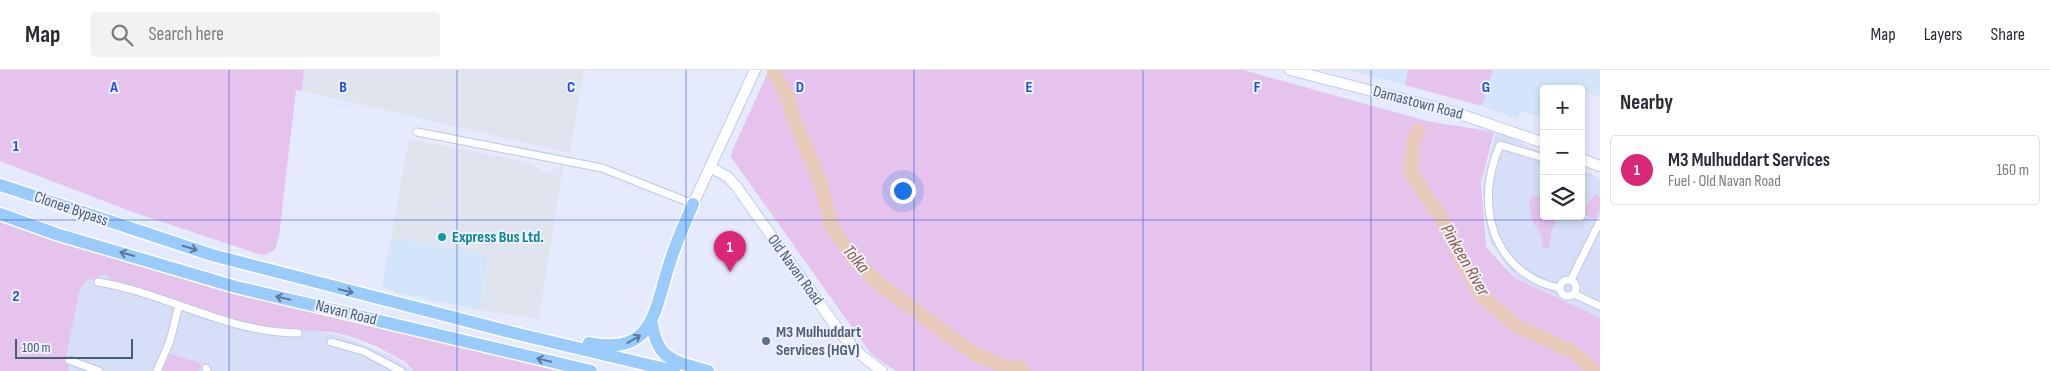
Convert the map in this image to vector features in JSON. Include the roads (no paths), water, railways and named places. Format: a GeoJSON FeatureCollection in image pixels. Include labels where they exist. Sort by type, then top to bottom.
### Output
{"type":"FeatureCollection","features":[{"type":"Feature","properties":{"kind":"highway"},"geometry":{"type":"LineString","coordinates":[[0,180],[143,234]]}},
{"type":"Feature","properties":{"kind":"highway","name":"Clonee Bypass"},"geometry":{"type":"LineString","coordinates":[[0,185],[143,234]]}},
{"type":"Feature","properties":{"kind":"highway"},"geometry":{"type":"LineString","coordinates":[[694,204],[670,261],[652,324],[654,342],[660,351],[670,358],[708,371]]}},
{"type":"Feature","properties":{"kind":"highway","name":"Clonee Bypass"},"geometry":{"type":"LineString","coordinates":[[0,210],[104,247]]}},
{"type":"Feature","properties":{"kind":"highway"},"geometry":{"type":"LineString","coordinates":[[0,214],[56,234],[104,247]]}},
{"type":"Feature","properties":{"kind":"highway","name":"Navan Road"},"geometry":{"type":"LineString","coordinates":[[143,234],[294,277],[518,334]]}},
{"type":"Feature","properties":{"kind":"highway","name":"Navan Road"},"geometry":{"type":"LineString","coordinates":[[104,247],[236,287],[591,371]]}},
{"type":"Feature","properties":{"kind":"highway"},"geometry":{"type":"LineString","coordinates":[[518,334],[557,336],[600,345],[615,345],[636,340],[652,324]]}},
{"type":"Feature","properties":{"kind":"highway"},"geometry":{"type":"LineString","coordinates":[[518,334],[674,371]]}},
{"type":"Feature","properties":{"kind":"street"},"geometry":{"type":"LineString","coordinates":[[417,132],[602,168],[694,204],[755,70]]}},
{"type":"Feature","properties":{"kind":"street","name":"Damastown Road"},"geometry":{"type":"LineString","coordinates":[[1290,70],[1454,112],[1540,142]]}},
{"type":"Feature","properties":{"kind":"street"},"geometry":{"type":"LineString","coordinates":[[1540,157],[1500,145],[1490,172],[1488,208],[1495,233],[1521,273],[1547,285],[1559,288],[1563,295],[1574,294],[1600,306]]}},
{"type":"Feature","properties":{"kind":"street"},"geometry":{"type":"LineString","coordinates":[[1585,160],[1600,166]]}},
{"type":"Feature","properties":{"kind":"street","name":"Old Navan Road"},"geometry":{"type":"LineString","coordinates":[[710,167],[728,177],[736,186],[842,335],[862,356],[882,371]]}},
{"type":"Feature","properties":{"kind":"street"},"geometry":{"type":"LineString","coordinates":[[1571,280],[1600,221]]}},
{"type":"Feature","properties":{"kind":"street"},"geometry":{"type":"LineString","coordinates":[[1559,288],[1563,281],[1571,280]]}},
{"type":"Feature","properties":{"kind":"street"},"geometry":{"type":"LineString","coordinates":[[1571,280],[1576,286],[1574,294]]}},
{"type":"Feature","properties":{"kind":"street"},"geometry":{"type":"LineString","coordinates":[[98,282],[179,305],[252,329],[298,333]]}},
{"type":"Feature","properties":{"kind":"street"},"geometry":{"type":"LineString","coordinates":[[157,371],[170,341],[179,305]]}},
{"type":"Feature","properties":{"kind":"street"},"geometry":{"type":"LineString","coordinates":[[331,342],[363,352],[401,371]]}},
{"type":"Feature","properties":{"kind":"street"},"geometry":{"type":"LineString","coordinates":[[73,371],[73,361],[99,371]]}},
{"type":"Feature","properties":{"kind":"waterway","name":"Tolka"},"geometry":{"type":"LineString","coordinates":[[774,72],[788,99],[794,119],[821,184],[831,225],[855,261],[883,287],[973,353],[1010,369],[1018,367],[1023,371]]}},
{"type":"Feature","properties":{"kind":"waterway","name":"Pinkeen River"},"geometry":{"type":"LineString","coordinates":[[1418,131],[1413,143],[1411,173],[1445,224],[1464,266],[1481,295],[1515,325],[1573,352],[1594,371]]}},
{"type":"Feature","properties":{"kind":"place","name":"Express Bus Ltd."},"geometry":{"type":"Point","coordinates":[442,237]}},
{"type":"Feature","properties":{"kind":"place","name":"M3 Mulhuddart Services"},"geometry":{"type":"Point","coordinates":[730,272]}},
{"type":"Feature","properties":{"kind":"place","name":"M3 Mulhuddart Services (HGV)"},"geometry":{"type":"Point","coordinates":[766,341]}}]}
